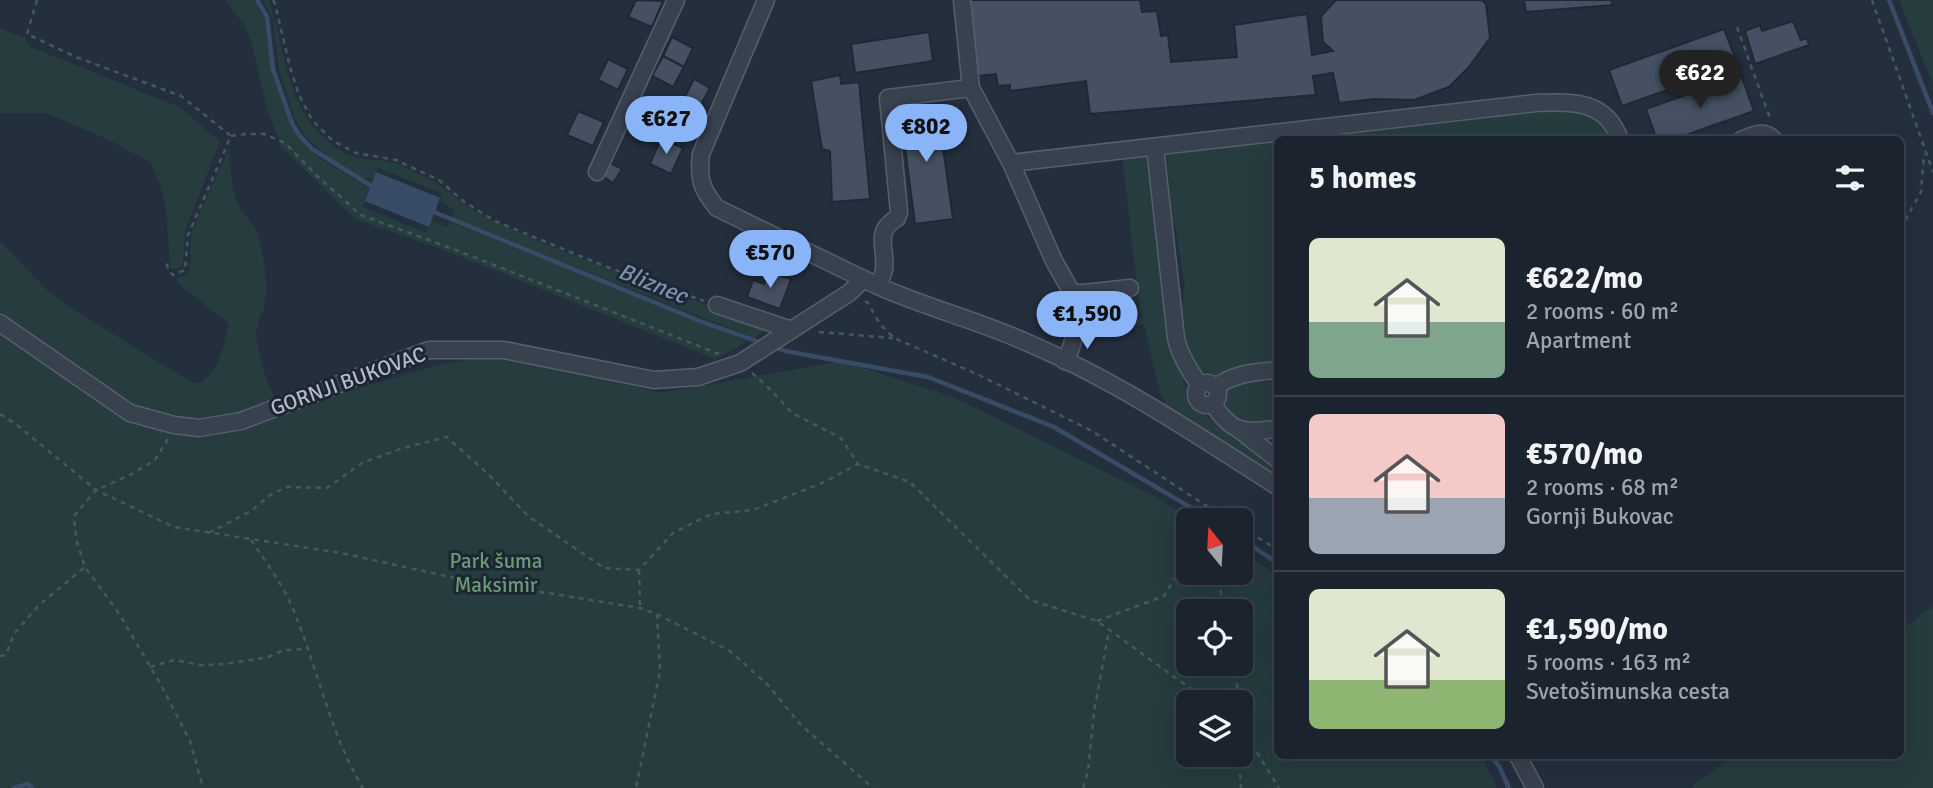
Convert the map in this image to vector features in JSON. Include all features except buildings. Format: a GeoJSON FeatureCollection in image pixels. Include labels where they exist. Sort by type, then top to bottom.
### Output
{"type":"FeatureCollection","features":[{"type":"Feature","properties":{"kind":"street"},"geometry":{"type":"LineString","coordinates":[[597,172],[676,0]]}},
{"type":"Feature","properties":{"kind":"street"},"geometry":{"type":"LineString","coordinates":[[766,0],[701,154],[701,183],[717,208],[904,298],[1028,342],[1123,389],[1274,484]]}},
{"type":"Feature","properties":{"kind":"street"},"geometry":{"type":"LineString","coordinates":[[962,0],[971,88],[1011,163],[1054,261],[1072,293],[1074,343],[1065,361]]}},
{"type":"Feature","properties":{"kind":"street"},"geometry":{"type":"LineString","coordinates":[[871,283],[884,271],[883,232],[890,222],[898,218],[899,212],[888,98],[971,88]]}},
{"type":"Feature","properties":{"kind":"street"},"geometry":{"type":"LineString","coordinates":[[1011,163],[1523,105],[1570,102],[1583,104],[1602,113],[1613,125],[1618,136]]}},
{"type":"Feature","properties":{"kind":"street"},"geometry":{"type":"LineString","coordinates":[[1753,136],[1762,133],[1770,136]]}},
{"type":"Feature","properties":{"kind":"street"},"geometry":{"type":"LineString","coordinates":[[1154,147],[1178,348],[1186,366],[1210,393],[1222,418],[1274,457]]}},
{"type":"Feature","properties":{"kind":"street","name":"GORNJI BUKOVAC"},"geometry":{"type":"LineString","coordinates":[[0,323],[130,413],[174,425],[199,428],[241,421],[429,350],[504,350],[654,380],[698,377],[740,363],[849,293],[871,283]]}},
{"type":"Feature","properties":{"kind":"street"},"geometry":{"type":"LineString","coordinates":[[1072,293],[1130,288]]}},
{"type":"Feature","properties":{"kind":"street"},"geometry":{"type":"LineString","coordinates":[[718,305],[786,333]]}},
{"type":"Feature","properties":{"kind":"street"},"geometry":{"type":"LineString","coordinates":[[1210,393],[1226,379],[1274,371]]}},
{"type":"Feature","properties":{"kind":"street"},"geometry":{"type":"LineString","coordinates":[[1236,428],[1248,432],[1274,429]]}},
{"type":"Feature","properties":{"kind":"street"},"geometry":{"type":"LineString","coordinates":[[1520,759],[1535,788]]}},
{"type":"Feature","properties":{"kind":"path"},"geometry":{"type":"LineString","coordinates":[[37,0],[27,34],[76,57],[181,96],[231,136],[264,134],[285,143],[361,215],[740,363],[792,413],[841,438],[858,464],[911,482],[1030,600],[1097,621],[1192,690]]}},
{"type":"Feature","properties":{"kind":"path"},"geometry":{"type":"LineString","coordinates":[[273,0],[299,95],[312,120],[332,141],[356,153],[396,160],[439,180],[463,201],[495,221],[607,267],[718,305]]}},
{"type":"Feature","properties":{"kind":"path"},"geometry":{"type":"LineString","coordinates":[[1872,0],[1933,172]]}},
{"type":"Feature","properties":{"kind":"path"},"geometry":{"type":"LineString","coordinates":[[1737,27],[1772,123],[1777,122]]}},
{"type":"Feature","properties":{"kind":"path"},"geometry":{"type":"LineString","coordinates":[[166,262],[173,275],[185,270],[188,235],[231,136]]}},
{"type":"Feature","properties":{"kind":"path"},"geometry":{"type":"LineString","coordinates":[[1904,222],[1921,192],[1925,151]]}},
{"type":"Feature","properties":{"kind":"path"},"geometry":{"type":"LineString","coordinates":[[849,293],[868,303],[880,324],[894,338]]}},
{"type":"Feature","properties":{"kind":"path"},"geometry":{"type":"LineString","coordinates":[[786,333],[894,338],[979,374],[1092,431],[1208,508]]}},
{"type":"Feature","properties":{"kind":"path"},"geometry":{"type":"LineString","coordinates":[[0,414],[96,490],[174,527],[341,552],[455,578],[640,608],[657,614],[730,651],[768,685],[801,725],[873,788]]}},
{"type":"Feature","properties":{"kind":"path"},"geometry":{"type":"LineString","coordinates":[[174,425],[168,441],[155,460],[96,490],[74,516],[76,539],[85,567],[121,615],[190,741],[202,788]]}},
{"type":"Feature","properties":{"kind":"path"},"geometry":{"type":"LineString","coordinates":[[209,533],[251,511],[270,495],[287,487],[327,488],[362,463],[403,448],[447,437],[489,475],[528,516],[604,568],[639,570]]}},
{"type":"Feature","properties":{"kind":"path"},"geometry":{"type":"LineString","coordinates":[[640,608],[639,570],[673,533],[711,514],[753,510],[820,484],[858,464]]}},
{"type":"Feature","properties":{"kind":"path"},"geometry":{"type":"LineString","coordinates":[[1253,534],[1274,548]]}},
{"type":"Feature","properties":{"kind":"path"},"geometry":{"type":"LineString","coordinates":[[250,539],[292,607],[332,724],[363,788]]}},
{"type":"Feature","properties":{"kind":"path"},"geometry":{"type":"LineString","coordinates":[[0,656],[6,655],[14,634],[38,606],[85,567]]}},
{"type":"Feature","properties":{"kind":"path"},"geometry":{"type":"LineString","coordinates":[[1097,621],[1164,596],[1176,576]]}},
{"type":"Feature","properties":{"kind":"path"},"geometry":{"type":"LineString","coordinates":[[636,788],[660,671],[657,614]]}},
{"type":"Feature","properties":{"kind":"path"},"geometry":{"type":"LineString","coordinates":[[1083,788],[1110,630]]}},
{"type":"Feature","properties":{"kind":"path"},"geometry":{"type":"LineString","coordinates":[[150,667],[174,660],[201,665],[226,664],[268,657],[284,650],[307,649]]}},
{"type":"Feature","properties":{"kind":"path"},"geometry":{"type":"LineString","coordinates":[[1253,746],[1279,788]]}},
{"type":"Feature","properties":{"kind":"path"},"geometry":{"type":"LineString","coordinates":[[1240,767],[1241,788]]}},
{"type":"Feature","properties":{"kind":"green space"},"geometry":{"type":"Polygon","coordinates":[[[226,0],[254,0],[265,22],[271,68],[295,134],[309,150],[324,161],[369,188],[363,207],[426,233],[431,221],[448,227],[450,222],[747,341],[716,359],[449,252],[359,220],[282,148],[267,110],[252,44],[245,27],[226,0]]]}},
{"type":"Feature","properties":{"kind":"green space"},"geometry":{"type":"Polygon","coordinates":[[[263,0],[269,0],[287,70],[299,103],[319,133],[337,149],[353,157],[391,162],[404,167],[435,182],[487,218],[530,237],[666,291],[770,327],[754,338],[452,218],[454,211],[440,200],[442,193],[378,168],[374,178],[362,178],[334,160],[310,142],[295,120],[279,69],[273,20],[263,0]]]}},
{"type":"Feature","properties":{"kind":"green space"},"geometry":{"type":"Polygon","coordinates":[[[1899,0],[1933,0],[1933,85],[1899,0]]]}},
{"type":"Feature","properties":{"kind":"green space"},"geometry":{"type":"Polygon","coordinates":[[[0,28],[24,38],[31,47],[179,107],[220,141],[185,231],[183,266],[172,270],[170,265],[166,209],[161,187],[150,162],[111,141],[47,113],[0,113],[0,28]]]}},
{"type":"Feature","properties":{"kind":"green space"},"geometry":{"type":"Polygon","coordinates":[[[1571,109],[1595,120],[1608,136],[1323,136],[1571,109]]]}},
{"type":"Feature","properties":{"kind":"green space"},"geometry":{"type":"Polygon","coordinates":[[[1274,141],[1274,362],[1235,367],[1209,378],[1202,376],[1184,346],[1180,319],[1185,287],[1172,219],[1166,153],[1274,141]]]}},
{"type":"Feature","properties":{"kind":"green space","name":"Park šuma Maksimir"},"geometry":{"type":"Polygon","coordinates":[[[229,148],[236,199],[255,229],[263,255],[266,290],[256,336],[268,382],[281,410],[436,366],[501,353],[661,393],[842,361],[953,397],[1158,498],[1176,510],[1176,585],[1253,585],[1253,559],[1274,573],[1274,759],[1482,759],[1497,788],[0,788],[0,241],[47,290],[66,305],[191,382],[201,383],[217,364],[229,324],[179,284],[176,278],[184,276],[190,270],[191,233],[229,148]]]}},
{"type":"Feature","properties":{"kind":"green space"},"geometry":{"type":"Polygon","coordinates":[[[1151,154],[1173,352],[1187,388],[1207,416],[1274,465],[1274,480],[1167,407],[1159,390],[1144,325],[1096,330],[1094,324],[1141,318],[1122,156],[1151,154]]]}},
{"type":"Feature","properties":{"kind":"green space"},"geometry":{"type":"Polygon","coordinates":[[[1260,378],[1264,382],[1274,381],[1274,423],[1247,423],[1233,416],[1223,399],[1227,385],[1260,378]]]}},
{"type":"Feature","properties":{"kind":"green space"},"geometry":{"type":"Polygon","coordinates":[[[1933,606],[1933,788],[1690,788],[1729,759],[1904,759],[1904,628],[1933,606]]]}},
{"type":"Feature","properties":{"kind":"water"},"geometry":{"type":"Polygon","coordinates":[[[376,172],[440,198],[429,227],[365,201],[376,172]]]}},
{"type":"Feature","properties":{"kind":"waterway","name":"Bliznec"},"geometry":{"type":"LineString","coordinates":[[257,0],[267,17],[273,69],[292,123],[299,135],[312,149],[373,187]]}},
{"type":"Feature","properties":{"kind":"waterway"},"geometry":{"type":"LineString","coordinates":[[1889,0],[1933,113]]}},
{"type":"Feature","properties":{"kind":"waterway","name":"Bliznec"},"geometry":{"type":"LineString","coordinates":[[429,210],[700,321],[762,343]]}},
{"type":"Feature","properties":{"kind":"waterway","name":"Bliznec"},"geometry":{"type":"LineString","coordinates":[[774,347],[928,377],[1054,427],[1192,508]]}},
{"type":"Feature","properties":{"kind":"waterway","name":"Bliznec"},"geometry":{"type":"LineString","coordinates":[[1253,547],[1274,560]]}},
{"type":"Feature","properties":{"kind":"waterway","name":"Bliznec"},"geometry":{"type":"LineString","coordinates":[[1494,759],[1509,788]]}},
{"type":"Feature","properties":{"kind":"waterway"},"geometry":{"type":"LineString","coordinates":[[14,788],[28,784],[32,788]]}}]}
